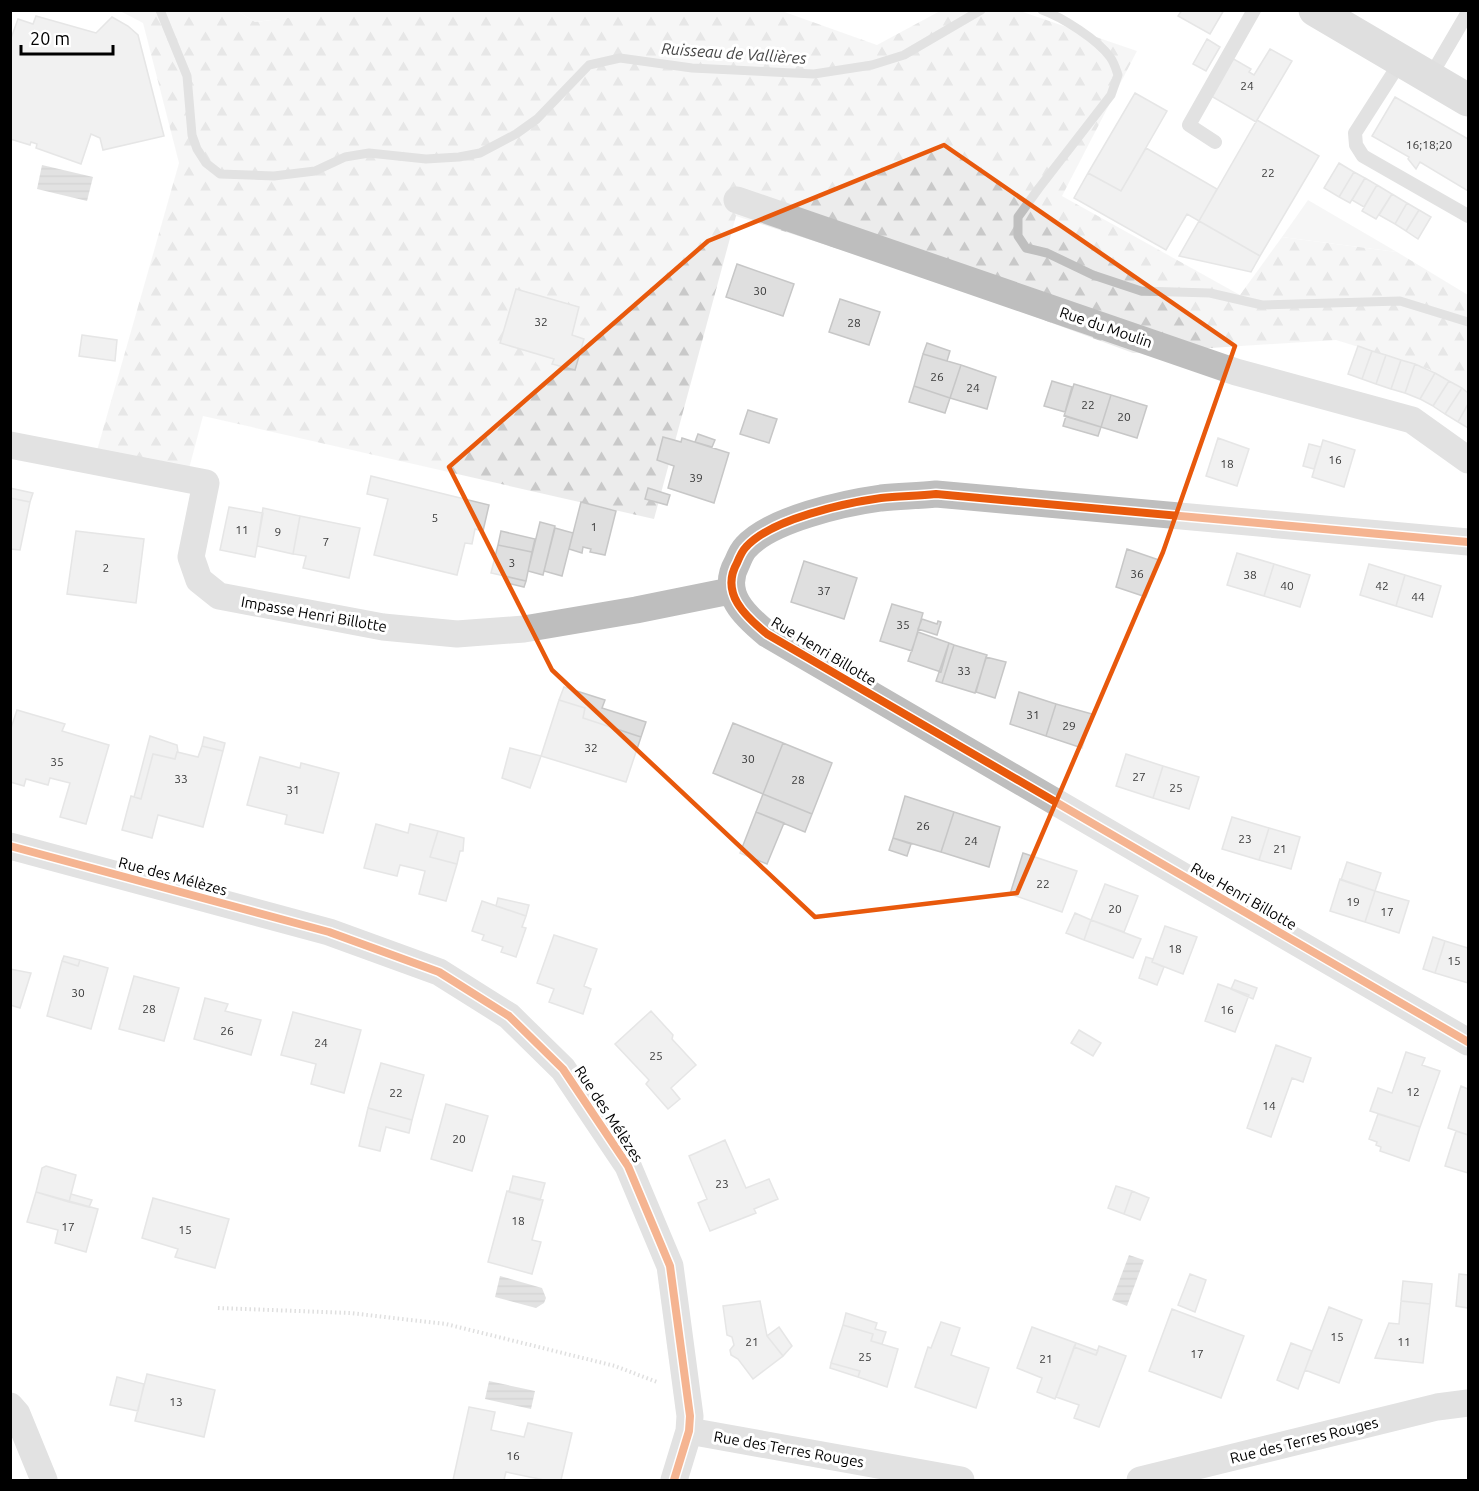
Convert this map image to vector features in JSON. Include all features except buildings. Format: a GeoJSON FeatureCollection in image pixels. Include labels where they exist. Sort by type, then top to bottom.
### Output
{"type":"FeatureCollection","features":[{"type":"Feature","properties":{"kind":"main road"},"geometry":{"type":"LineString","coordinates":[[1315,10],[1468,100]]}},
{"type":"Feature","properties":{"kind":"street","name":"Rue du Moulin"},"geometry":{"type":"LineString","coordinates":[[737,200],[1236,372],[1412,420],[1468,460]]}},
{"type":"Feature","properties":{"kind":"street","name":"Impasse Henri Billotte"},"geometry":{"type":"LineString","coordinates":[[10,445],[206,483],[191,557],[199,580],[219,596],[383,627],[457,634],[524,629],[730,591]]}},
{"type":"Feature","properties":{"kind":"street"},"geometry":{"type":"LineString","coordinates":[[730,591],[733,570],[745,547],[768,531],[809,513],[881,498],[936,494],[1468,542]]}},
{"type":"Feature","properties":{"kind":"street","name":"Rue Henri Billotte"},"geometry":{"type":"LineString","coordinates":[[730,591],[746,616],[767,634],[1468,1042]]}},
{"type":"Feature","properties":{"kind":"street","name":"Rue des Mélèzes"},"geometry":{"type":"LineString","coordinates":[[10,846],[329,932],[439,972],[509,1016],[563,1069],[628,1166],[670,1266],[690,1416],[689,1431],[674,1480]]}},
{"type":"Feature","properties":{"kind":"street","name":"Rue des Terres Rouges"},"geometry":{"type":"LineString","coordinates":[[1140,1480],[1437,1407],[1468,1403]]}},
{"type":"Feature","properties":{"kind":"street"},"geometry":{"type":"LineString","coordinates":[[10,1406],[17,1414],[44,1480]]}},
{"type":"Feature","properties":{"kind":"street","name":"Rue des Terres Rouges"},"geometry":{"type":"LineString","coordinates":[[689,1431],[961,1480]]}},
{"type":"Feature","properties":{"kind":"lane"},"geometry":{"type":"LineString","coordinates":[[1215,142],[1189,125],[1254,10]]}},
{"type":"Feature","properties":{"kind":"lane"},"geometry":{"type":"LineString","coordinates":[[1430,77],[1468,12]]}},
{"type":"Feature","properties":{"kind":"lane"},"geometry":{"type":"LineString","coordinates":[[1401,61],[1355,133],[1356,145],[1363,156],[1468,216]]}},
{"type":"Feature","properties":{"kind":"path"},"geometry":{"type":"LineString","coordinates":[[218,1308],[350,1313],[446,1324],[615,1365],[656,1382],[685,1383]]}},
{"type":"Feature","properties":{"kind":"highlighted area"},"geometry":{"type":"Polygon","coordinates":[[[944,145],[1235,346],[1163,552],[1017,893],[815,917],[552,670],[449,467],[708,241],[944,145]]]}},
{"type":"Feature","properties":{"kind":"green space"},"geometry":{"type":"Polygon","coordinates":[[[352,10],[779,10],[877,45],[940,11],[1020,11],[1137,51],[1062,196],[1240,295],[1282,237],[1397,252],[1468,295],[1468,393],[1429,369],[1336,340],[1133,353],[938,281],[736,216],[654,519],[203,416],[186,480],[94,461],[179,163],[143,23],[120,11],[237,11],[255,22],[352,10]]]}},
{"type":"Feature","properties":{"kind":"green space"},"geometry":{"type":"Polygon","coordinates":[[[237,11],[352,11],[255,22],[237,11]]]}},
{"type":"Feature","properties":{"kind":"green space"},"geometry":{"type":"Polygon","coordinates":[[[1308,200],[1397,252],[1282,237],[1308,200]]]}},
{"type":"Feature","properties":{"kind":"shaded area"},"geometry":{"type":"Polygon","coordinates":[[[42,165],[93,177],[87,201],[37,189],[42,165]]]}},
{"type":"Feature","properties":{"kind":"shaded area"},"geometry":{"type":"Polygon","coordinates":[[[1129,1255],[1144,1260],[1127,1306],[1112,1300],[1129,1255]]]}},
{"type":"Feature","properties":{"kind":"shaded area"},"geometry":{"type":"Polygon","coordinates":[[[500,1276],[542,1288],[546,1298],[544,1303],[536,1308],[495,1297],[500,1276]]]}},
{"type":"Feature","properties":{"kind":"shaded area"},"geometry":{"type":"Polygon","coordinates":[[[489,1381],[535,1391],[531,1409],[485,1399],[489,1381]]]}},
{"type":"Feature","properties":{"kind":"waterway","name":"Ruisseau de Vallières"},"geometry":{"type":"LineString","coordinates":[[160,10],[187,76],[192,135],[206,163],[220,174],[274,176],[315,171],[345,157],[369,153],[426,159],[480,153],[516,134],[537,119],[589,65],[620,58],[692,68],[814,74],[872,65],[904,55],[981,10]]}},
{"type":"Feature","properties":{"kind":"waterway","name":"Ruisseau de Vallières"},"geometry":{"type":"LineString","coordinates":[[1042,10],[1069,23],[1097,43],[1111,59],[1118,75],[1111,95],[1018,217],[1018,236],[1026,248],[1047,253],[1093,275],[1141,291],[1210,293],[1262,305],[1400,301],[1468,322]]}},
{"type":"Feature","properties":{"kind":"cycle path"},"geometry":{"type":"LineString","coordinates":[[1468,542],[936,494],[881,498],[848,504],[809,514],[773,528],[758,537],[745,549],[733,574],[731,584],[733,594],[743,612],[767,634],[1468,1042]]}},
{"type":"Feature","properties":{"kind":"cycle path"},"geometry":{"type":"LineString","coordinates":[[10,846],[329,932],[439,972],[509,1016],[563,1069],[628,1166],[670,1266],[690,1416],[689,1431],[674,1480]]}}]}
